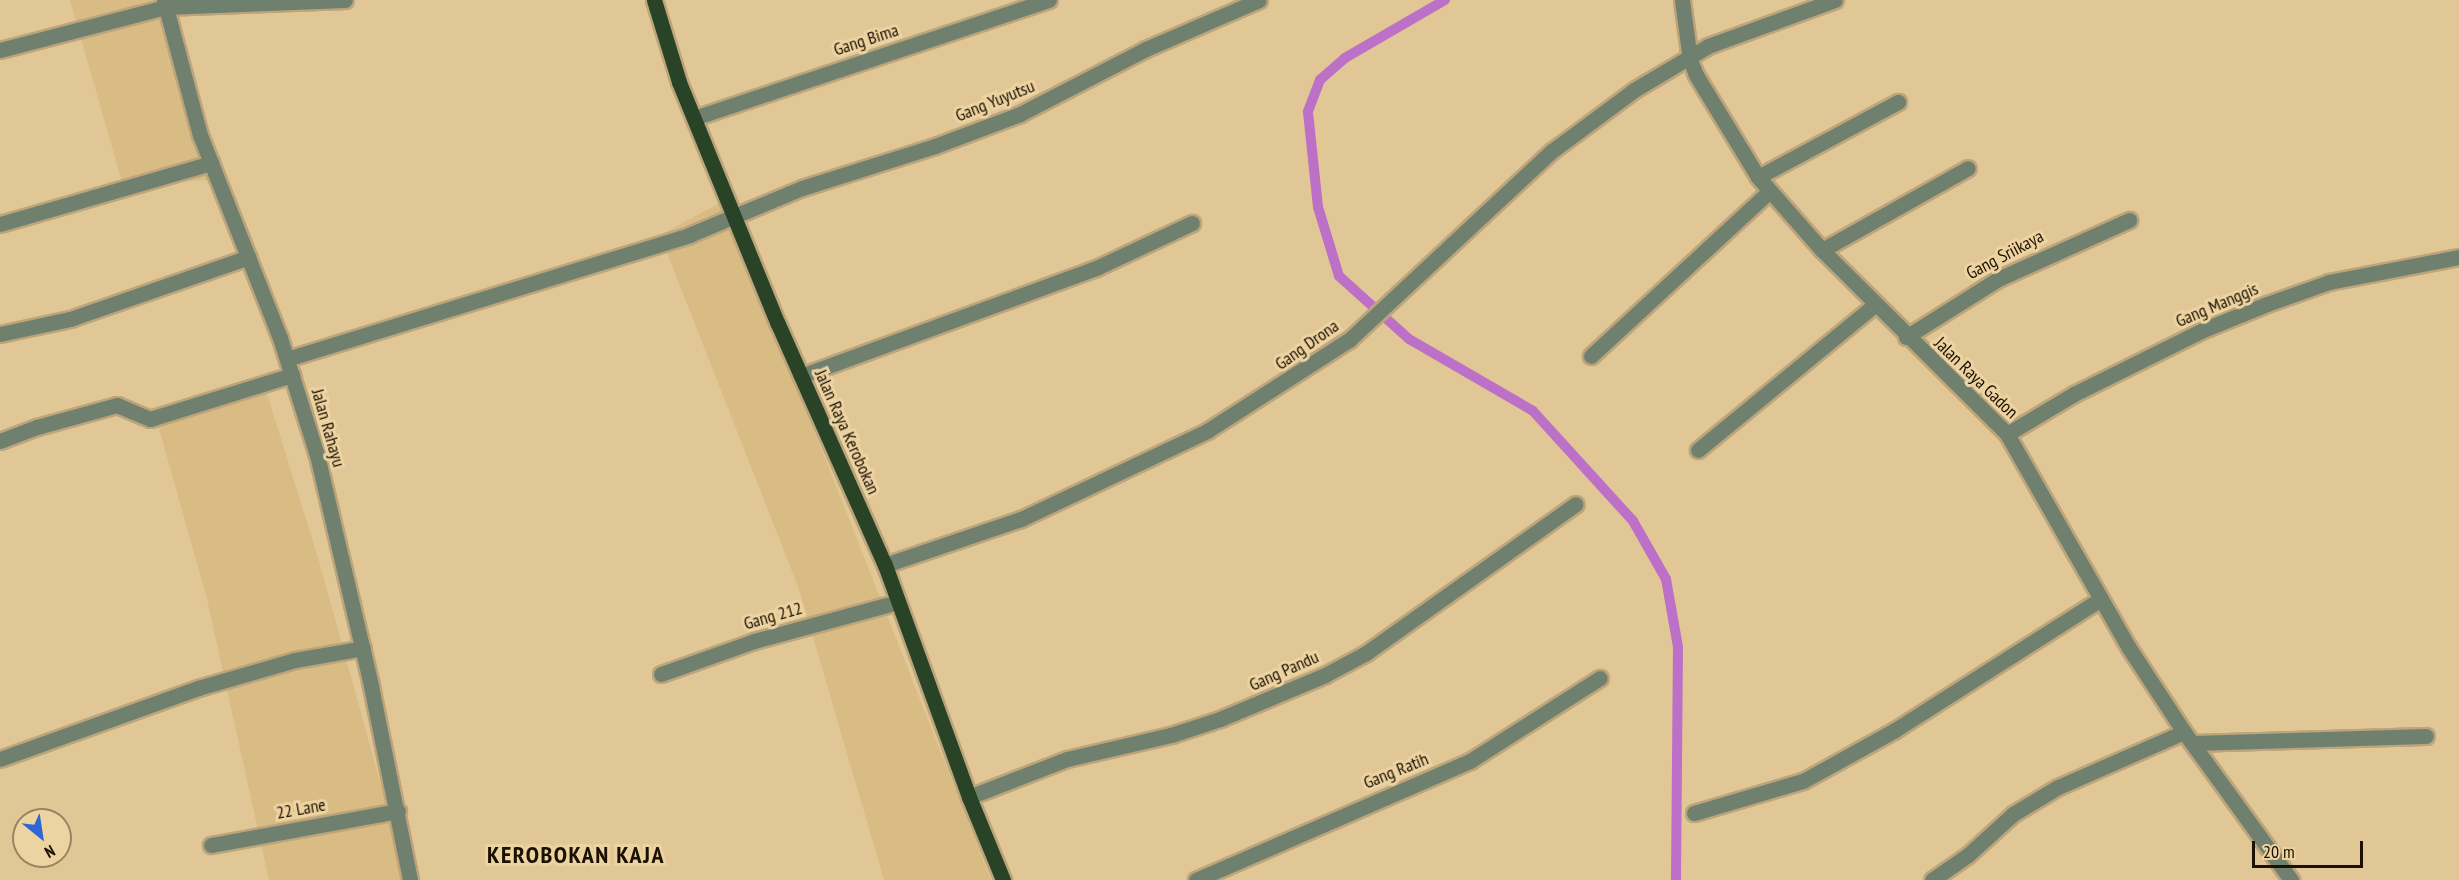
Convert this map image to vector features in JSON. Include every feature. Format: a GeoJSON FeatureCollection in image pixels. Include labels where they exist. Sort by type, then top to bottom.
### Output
{"type":"FeatureCollection","features":[{"type":"Feature","properties":{"kind":"main road","name":"Jalan Raya Kerobokan"},"geometry":{"type":"LineString","coordinates":[[654,0],[694,118],[801,376],[885,565],[969,796],[1004,880]]}},
{"type":"Feature","properties":{"kind":"street"},"geometry":{"type":"LineString","coordinates":[[0,50],[164,4],[345,0]]}},
{"type":"Feature","properties":{"kind":"street","name":"Gang Bima"},"geometry":{"type":"LineString","coordinates":[[694,118],[1049,0]]}},
{"type":"Feature","properties":{"kind":"street","name":"Gang Yuyutsu"},"geometry":{"type":"LineString","coordinates":[[287,359],[538,284],[735,216],[802,188],[1020,114],[1146,49],[1259,0]]}},
{"type":"Feature","properties":{"kind":"street"},"geometry":{"type":"LineString","coordinates":[[1682,0],[1690,60]]}},
{"type":"Feature","properties":{"kind":"street"},"geometry":{"type":"LineString","coordinates":[[1690,60],[1708,46],[1835,0]]}},
{"type":"Feature","properties":{"kind":"street","name":"Jalan Rahayu"},"geometry":{"type":"LineString","coordinates":[[164,4],[211,163],[287,359],[317,455],[363,648],[398,811],[410,880]]}},
{"type":"Feature","properties":{"kind":"street","name":"Jalan Raya Gadon"},"geometry":{"type":"LineString","coordinates":[[1690,60],[1769,192],[1906,337],[2007,435],[2101,599],[2188,737],[2291,880]]}},
{"type":"Feature","properties":{"kind":"street","name":"Gang Drona"},"geometry":{"type":"LineString","coordinates":[[885,565],[1021,519],[1091,488],[1207,431],[1280,387],[1349,340],[1552,151],[1634,90],[1690,60]]}},
{"type":"Feature","properties":{"kind":"street"},"geometry":{"type":"LineString","coordinates":[[1758,177],[1898,102]]}},
{"type":"Feature","properties":{"kind":"street"},"geometry":{"type":"LineString","coordinates":[[0,224],[211,163]]}},
{"type":"Feature","properties":{"kind":"street"},"geometry":{"type":"LineString","coordinates":[[1822,250],[1968,168]]}},
{"type":"Feature","properties":{"kind":"street"},"geometry":{"type":"LineString","coordinates":[[1591,357],[1769,192]]}},
{"type":"Feature","properties":{"kind":"street","name":"Gang Sriikaya"},"geometry":{"type":"LineString","coordinates":[[1906,337],[1998,279],[2128,220]]}},
{"type":"Feature","properties":{"kind":"street"},"geometry":{"type":"LineString","coordinates":[[801,376],[1096,268],[1192,223]]}},
{"type":"Feature","properties":{"kind":"street"},"geometry":{"type":"LineString","coordinates":[[0,334],[70,319],[249,257]]}},
{"type":"Feature","properties":{"kind":"street","name":"Gang Manggis"},"geometry":{"type":"LineString","coordinates":[[2007,435],[2074,394],[2203,330],[2267,304],[2329,282],[2459,257]]}},
{"type":"Feature","properties":{"kind":"street"},"geometry":{"type":"LineString","coordinates":[[1698,450],[1876,304]]}},
{"type":"Feature","properties":{"kind":"street"},"geometry":{"type":"LineString","coordinates":[[0,441],[37,427],[117,405],[150,419],[292,375]]}},
{"type":"Feature","properties":{"kind":"street","name":"Gang Pandu"},"geometry":{"type":"LineString","coordinates":[[969,796],[1067,759],[1210,722],[1325,675],[1366,653],[1576,504]]}},
{"type":"Feature","properties":{"kind":"street"},"geometry":{"type":"LineString","coordinates":[[1694,813],[1759,796],[1813,776],[1895,730],[2101,599]]}},
{"type":"Feature","properties":{"kind":"street","name":"Gang 212"},"geometry":{"type":"LineString","coordinates":[[661,674],[754,641],[898,602]]}},
{"type":"Feature","properties":{"kind":"street"},"geometry":{"type":"LineString","coordinates":[[0,759],[198,688],[295,660],[363,648]]}},
{"type":"Feature","properties":{"kind":"street","name":"Gang Ratih"},"geometry":{"type":"LineString","coordinates":[[1196,880],[1470,761],[1600,678]]}},
{"type":"Feature","properties":{"kind":"street"},"geometry":{"type":"LineString","coordinates":[[1932,880],[1968,855],[2013,814],[2058,787],[2188,737],[2426,736]]}},
{"type":"Feature","properties":{"kind":"street","name":"22 Lane"},"geometry":{"type":"LineString","coordinates":[[211,845],[398,811]]}},
{"type":"Feature","properties":{"kind":"shaded area"},"geometry":{"type":"Polygon","coordinates":[[[70,0],[170,0],[211,180],[122,182],[70,0]]]}},
{"type":"Feature","properties":{"kind":"shaded area"},"geometry":{"type":"Polygon","coordinates":[[[724,201],[991,880],[884,880],[799,589],[660,235],[724,201]]]}},
{"type":"Feature","properties":{"kind":"shaded area"},"geometry":{"type":"Polygon","coordinates":[[[263,381],[319,561],[407,880],[269,880],[207,599],[155,414],[263,381]]]}},
{"type":"Feature","properties":{"kind":"waterway"},"geometry":{"type":"LineString","coordinates":[[1445,0],[1345,58],[1320,80],[1308,112],[1318,207],[1339,276],[1409,339],[1533,411],[1633,521],[1666,579],[1678,647],[1676,880]]}},
{"type":"Feature","properties":{"kind":"district","name":"KEROBOKAN KAJA"},"geometry":{"type":"Point","coordinates":[576,855]}}]}
